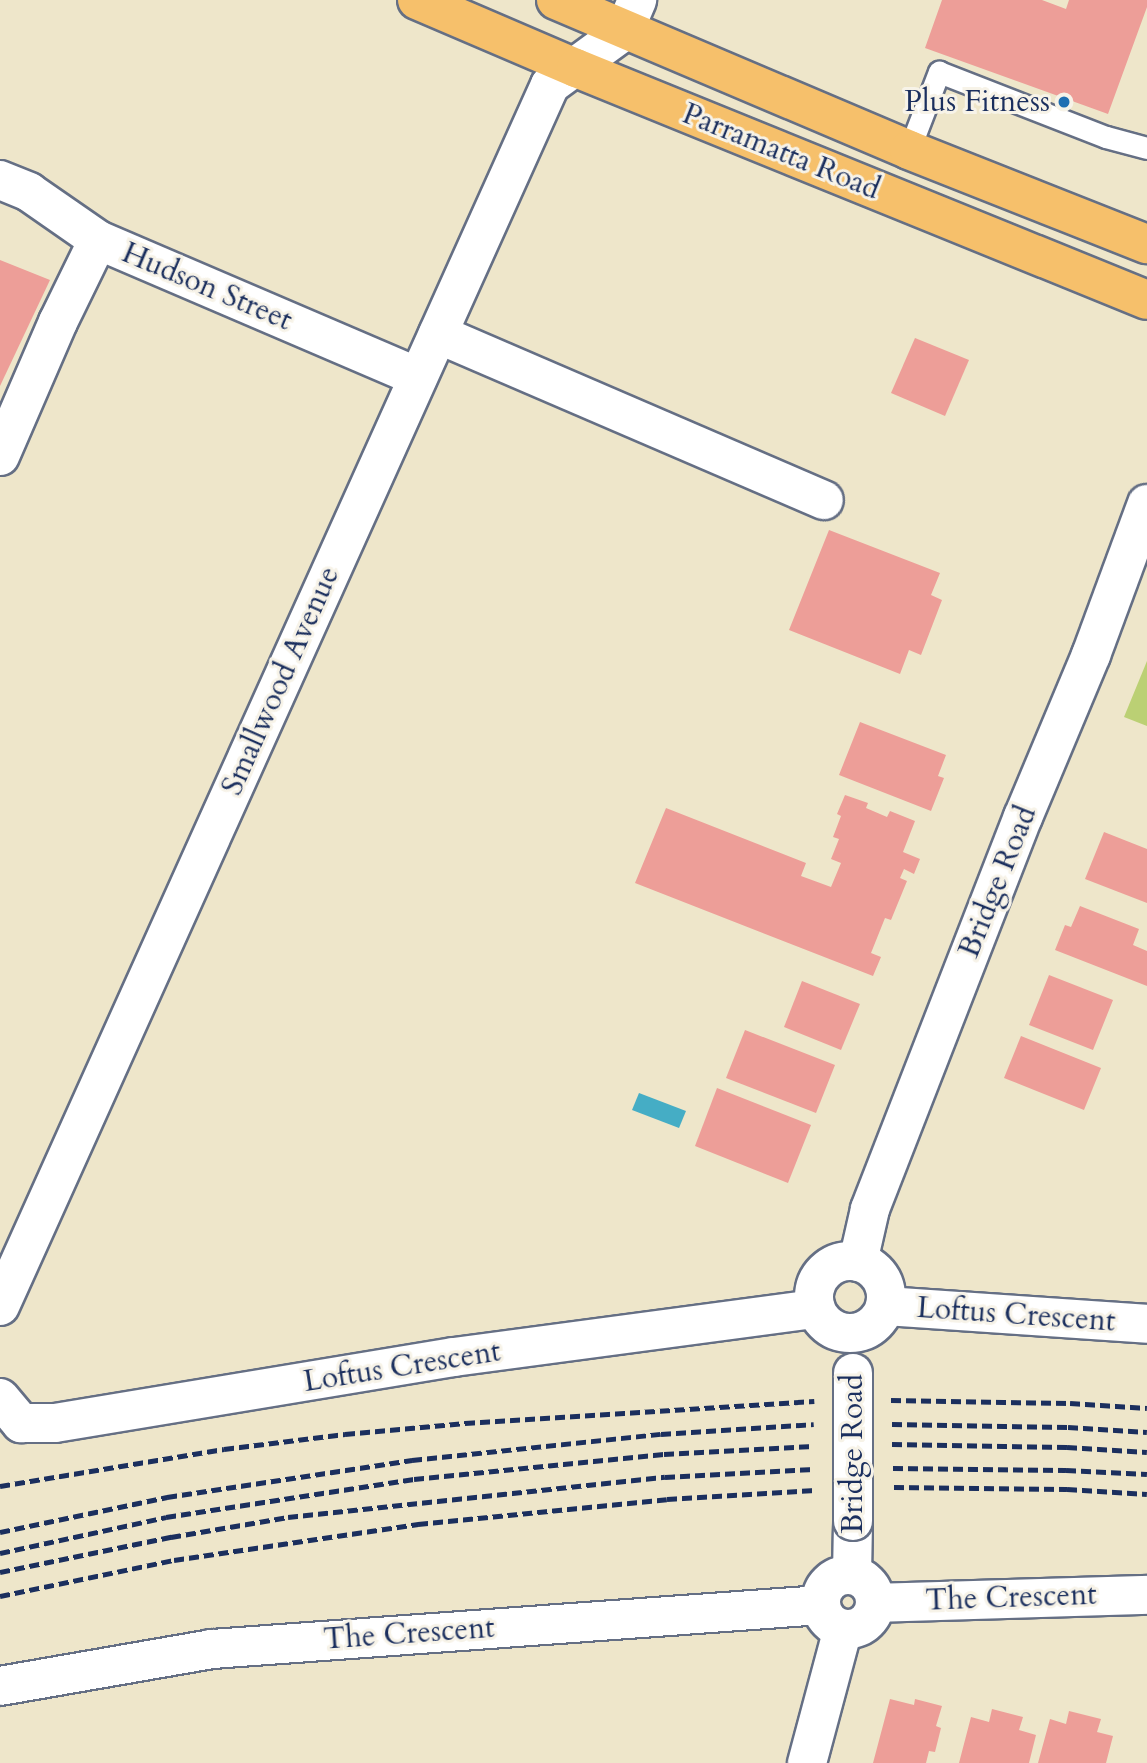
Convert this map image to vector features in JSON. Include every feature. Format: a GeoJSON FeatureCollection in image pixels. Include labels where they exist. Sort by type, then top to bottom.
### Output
{"type":"FeatureCollection","features":[{"type":"Feature","properties":{"kind":"highway","name":"Parramatta Road"},"geometry":{"type":"LineString","coordinates":[[417,0],[576,68],[1147,300]]}},
{"type":"Feature","properties":{"kind":"highway","name":"Parramatta Road"},"geometry":{"type":"LineString","coordinates":[[556,0],[630,15],[909,150],[1147,244]]}},
{"type":"Feature","properties":{"kind":"street","name":"Smallwood Avenue"},"geometry":{"type":"LineString","coordinates":[[0,1306],[551,85],[576,68],[630,15]]}},
{"type":"Feature","properties":{"kind":"street"},"geometry":{"type":"LineString","coordinates":[[15,186],[98,240]]}},
{"type":"Feature","properties":{"kind":"street","name":"Hudson Street"},"geometry":{"type":"LineString","coordinates":[[0,456],[58,322],[98,240],[418,377]]}},
{"type":"Feature","properties":{"kind":"street"},"geometry":{"type":"LineString","coordinates":[[438,334],[824,500]]}},
{"type":"Feature","properties":{"kind":"street","name":"Bridge Road"},"geometry":{"type":"LineString","coordinates":[[858,1262],[870,1209],[1023,817],[1091,655],[1147,505]]}},
{"type":"Feature","properties":{"kind":"street"},"geometry":{"type":"LineString","coordinates":[[858,1262],[879,1275],[886,1290],[886,1306],[874,1325],[852,1333],[830,1327],[816,1309],[815,1287],[827,1269],[837,1264],[858,1262]]}},
{"type":"Feature","properties":{"kind":"street","name":"Loftus Crescent"},"geometry":{"type":"LineString","coordinates":[[886,1306],[1147,1324]]}},
{"type":"Feature","properties":{"kind":"street","name":"Loftus Crescent"},"geometry":{"type":"LineString","coordinates":[[0,1398],[21,1423],[55,1423],[454,1357],[816,1309]]}},
{"type":"Feature","properties":{"kind":"street","name":"Bridge Road"},"geometry":{"type":"LineString","coordinates":[[852,1333],[853,1521],[864,1589]]}},
{"type":"Feature","properties":{"kind":"street"},"geometry":{"type":"LineString","coordinates":[[807,1763],[832,1617],[850,1630],[865,1624],[864,1589]]}},
{"type":"Feature","properties":{"kind":"street","name":"The Crescent"},"geometry":{"type":"LineString","coordinates":[[864,1589],[1147,1595]]}},
{"type":"Feature","properties":{"kind":"street","name":"The Crescent"},"geometry":{"type":"LineString","coordinates":[[0,1686],[212,1649],[832,1617]]}},
{"type":"Feature","properties":{"kind":"lane"},"geometry":{"type":"LineString","coordinates":[[909,150],[939,72],[1106,138],[1147,148]]}},
{"type":"Feature","properties":{"kind":"green space"},"geometry":{"type":"Polygon","coordinates":[[[1147,661],[1147,726],[1124,717],[1147,661]]]}},
{"type":"Feature","properties":{"kind":"water"},"geometry":{"type":"Polygon","coordinates":[[[639,1093],[686,1111],[679,1128],[632,1110],[639,1093]]]}},
{"type":"Feature","properties":{"kind":"building"},"geometry":{"type":"Polygon","coordinates":[[[942,0],[1042,0],[1066,9],[1069,0],[1147,0],[1147,7],[1108,114],[925,48],[942,0]]]}},
{"type":"Feature","properties":{"kind":"building"},"geometry":{"type":"Polygon","coordinates":[[[0,260],[50,280],[0,386],[0,260]]]}},
{"type":"Feature","properties":{"kind":"building"},"geometry":{"type":"Polygon","coordinates":[[[915,338],[969,360],[945,416],[891,393],[915,338]]]}},
{"type":"Feature","properties":{"kind":"building"},"geometry":{"type":"Polygon","coordinates":[[[829,530],[940,573],[931,595],[942,600],[921,655],[909,650],[900,674],[789,630],[829,530]]]}},
{"type":"Feature","properties":{"kind":"building"},"geometry":{"type":"Polygon","coordinates":[[[860,722],[946,755],[938,776],[944,778],[931,811],[839,775],[860,722]]]}},
{"type":"Feature","properties":{"kind":"building"},"geometry":{"type":"Polygon","coordinates":[[[845,795],[868,803],[866,808],[887,817],[890,811],[915,821],[903,852],[920,859],[914,874],[904,869],[900,878],[907,881],[891,920],[885,918],[871,953],[881,957],[873,976],[635,883],[666,808],[806,863],[801,876],[831,887],[841,863],[831,859],[839,839],[833,837],[841,816],[837,814],[845,795]]]}},
{"type":"Feature","properties":{"kind":"building"},"geometry":{"type":"Polygon","coordinates":[[[1104,832],[1147,849],[1147,903],[1085,879],[1104,832]]]}},
{"type":"Feature","properties":{"kind":"building"},"geometry":{"type":"Polygon","coordinates":[[[1080,906],[1139,929],[1133,945],[1147,951],[1147,986],[1055,950],[1065,925],[1071,927],[1080,906]]]}},
{"type":"Feature","properties":{"kind":"building"},"geometry":{"type":"Polygon","coordinates":[[[1049,975],[1113,1000],[1093,1050],[1029,1025],[1049,975]]]}},
{"type":"Feature","properties":{"kind":"building"},"geometry":{"type":"Polygon","coordinates":[[[802,981],[860,1004],[841,1050],[784,1027],[802,981]]]}},
{"type":"Feature","properties":{"kind":"building"},"geometry":{"type":"Polygon","coordinates":[[[745,1030],[835,1065],[816,1113],[726,1078],[745,1030]]]}},
{"type":"Feature","properties":{"kind":"building"},"geometry":{"type":"Polygon","coordinates":[[[1021,1036],[1101,1068],[1084,1110],[1004,1078],[1021,1036]]]}},
{"type":"Feature","properties":{"kind":"building"},"geometry":{"type":"Polygon","coordinates":[[[717,1088],[811,1125],[788,1183],[695,1146],[717,1088]]]}},
{"type":"Feature","properties":{"kind":"building"},"geometry":{"type":"Polygon","coordinates":[[[890,1699],[914,1705],[915,1699],[942,1706],[936,1726],[941,1728],[935,1752],[929,1751],[926,1763],[873,1763],[890,1699]]]}},
{"type":"Feature","properties":{"kind":"building"},"geometry":{"type":"Polygon","coordinates":[[[992,1709],[1023,1717],[1019,1730],[1036,1735],[1029,1763],[959,1763],[971,1717],[989,1722],[992,1709]]]}},
{"type":"Feature","properties":{"kind":"building"},"geometry":{"type":"Polygon","coordinates":[[[1069,1711],[1101,1719],[1097,1732],[1113,1736],[1106,1763],[1038,1763],[1050,1719],[1066,1724],[1069,1711]]]}},
{"type":"Feature","properties":{"kind":"railway"},"geometry":{"type":"LineString","coordinates":[[891,1400],[1070,1403],[1147,1408]]}},
{"type":"Feature","properties":{"kind":"railway"},"geometry":{"type":"LineString","coordinates":[[0,1486],[224,1449],[345,1434],[465,1423],[814,1401]]}},
{"type":"Feature","properties":{"kind":"railway"},"geometry":{"type":"LineString","coordinates":[[0,1532],[167,1497],[412,1460],[661,1434],[814,1424]]}},
{"type":"Feature","properties":{"kind":"railway"},"geometry":{"type":"LineString","coordinates":[[892,1424],[1068,1427],[1147,1432]]}},
{"type":"Feature","properties":{"kind":"railway"},"geometry":{"type":"LineString","coordinates":[[892,1444],[1067,1447],[1147,1452]]}},
{"type":"Feature","properties":{"kind":"railway"},"geometry":{"type":"LineString","coordinates":[[0,1553],[166,1517],[414,1479],[664,1454],[814,1446]]}},
{"type":"Feature","properties":{"kind":"railway"},"geometry":{"type":"LineString","coordinates":[[893,1468],[1147,1474]]}},
{"type":"Feature","properties":{"kind":"railway"},"geometry":{"type":"LineString","coordinates":[[0,1572],[171,1537],[288,1517],[665,1477],[815,1469]]}},
{"type":"Feature","properties":{"kind":"railway"},"geometry":{"type":"LineString","coordinates":[[894,1487],[1067,1489],[1147,1494]]}},
{"type":"Feature","properties":{"kind":"railway"},"geometry":{"type":"LineString","coordinates":[[0,1596],[174,1560],[418,1524],[667,1499],[816,1490]]}},
{"type":"Feature","properties":{"kind":"place","name":"Plus Fitness"},"geometry":{"type":"Point","coordinates":[1064,102]}}]}
